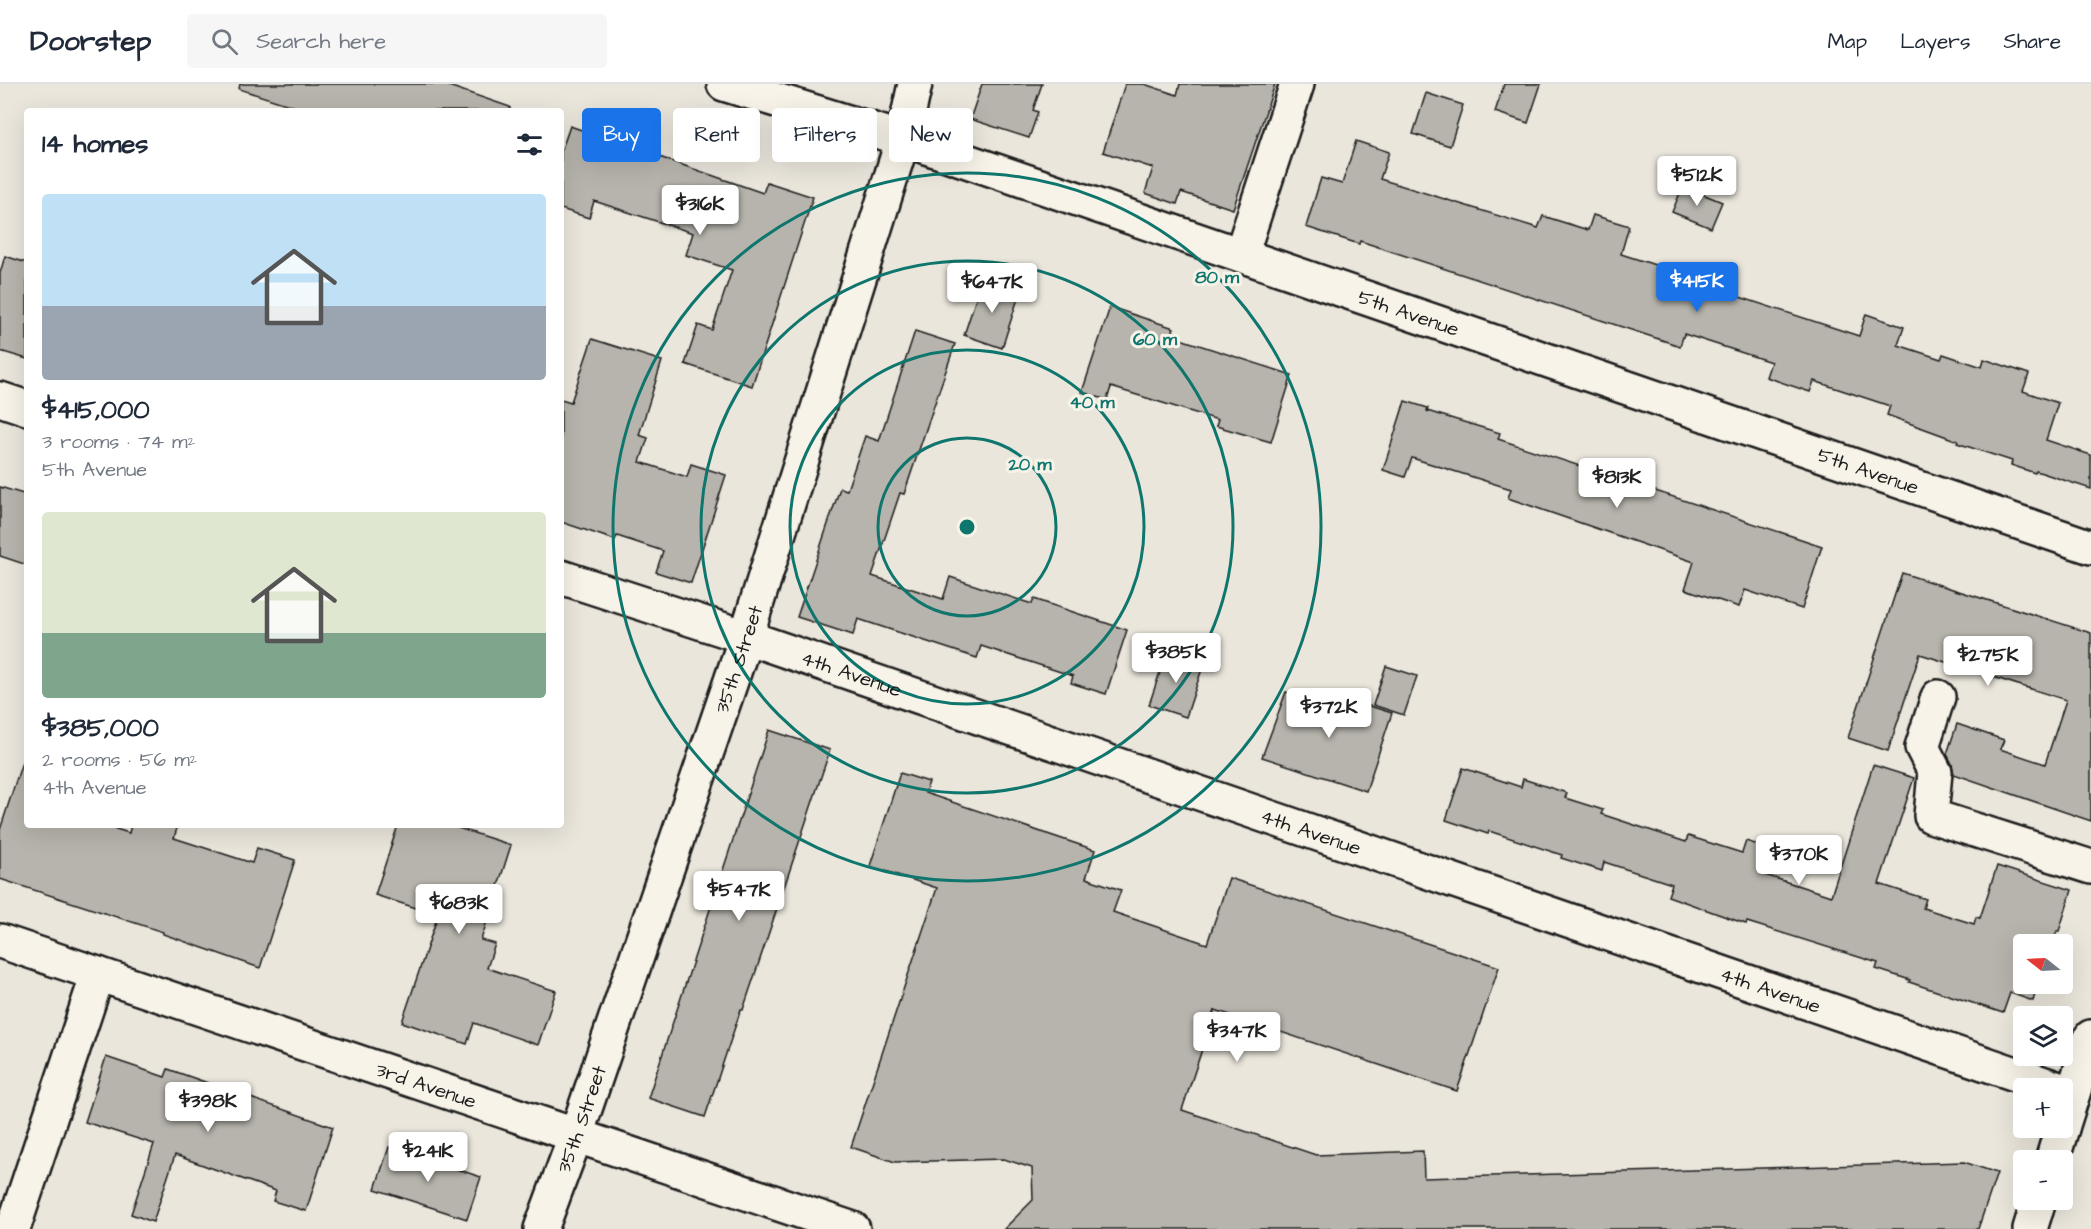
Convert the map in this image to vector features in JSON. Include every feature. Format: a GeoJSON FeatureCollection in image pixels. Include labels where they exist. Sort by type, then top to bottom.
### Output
{"type":"FeatureCollection","features":[{"type":"Feature","properties":{"kind":"street","name":"5th Avenue"},"geometry":{"type":"LineString","coordinates":[[724,84],[889,135]]}},
{"type":"Feature","properties":{"kind":"street","name":"35th Street"},"geometry":{"type":"LineString","coordinates":[[910,108],[915,84]]}},
{"type":"Feature","properties":{"kind":"street"},"geometry":{"type":"LineString","coordinates":[[1241,255],[1297,84]]}},
{"type":"Feature","properties":{"kind":"street","name":"35th Street"},"geometry":{"type":"LineString","coordinates":[[541,1229],[576,1135],[746,637],[896,162]]}},
{"type":"Feature","properties":{"kind":"street","name":"5th Avenue"},"geometry":{"type":"LineString","coordinates":[[970,162],[2091,547]]}},
{"type":"Feature","properties":{"kind":"street"},"geometry":{"type":"LineString","coordinates":[[0,399],[24,407]]}},
{"type":"Feature","properties":{"kind":"street","name":"4th Avenue"},"geometry":{"type":"LineString","coordinates":[[564,578],[746,637],[2028,1078]]}},
{"type":"Feature","properties":{"kind":"street"},"geometry":{"type":"LineString","coordinates":[[1938,697],[1922,747],[1935,772],[1931,816],[2091,867]]}},
{"type":"Feature","properties":{"kind":"street","name":"3rd Avenue"},"geometry":{"type":"LineString","coordinates":[[0,941],[853,1229]]}},
{"type":"Feature","properties":{"kind":"street"},"geometry":{"type":"LineString","coordinates":[[13,1229],[98,974]]}},
{"type":"Feature","properties":{"kind":"street"},"geometry":{"type":"LineString","coordinates":[[2073,1090],[2091,1037]]}},
{"type":"Feature","properties":{"kind":"street"},"geometry":{"type":"LineString","coordinates":[[2030,1229],[2036,1210]]}},
{"type":"Feature","properties":{"kind":"building"},"geometry":{"type":"Polygon","coordinates":[[[240,84],[443,84],[510,108],[299,108],[239,89],[240,84]]]}},
{"type":"Feature","properties":{"kind":"building"},"geometry":{"type":"Polygon","coordinates":[[[982,84],[1042,84],[1033,110],[1038,112],[1029,138],[973,120],[973,110],[982,84]]]}},
{"type":"Feature","properties":{"kind":"building"},"geometry":{"type":"Polygon","coordinates":[[[1125,84],[1144,84],[1177,95],[1180,84],[1275,84],[1233,209],[1181,192],[1177,204],[1145,193],[1153,168],[1103,152],[1125,84]]]}},
{"type":"Feature","properties":{"kind":"building"},"geometry":{"type":"Polygon","coordinates":[[[1504,84],[1541,84],[1528,123],[1495,112],[1504,84]]]}},
{"type":"Feature","properties":{"kind":"building"},"geometry":{"type":"Polygon","coordinates":[[[1426,93],[1463,105],[1450,146],[1413,134],[1426,93]]]}},
{"type":"Feature","properties":{"kind":"building"},"geometry":{"type":"Polygon","coordinates":[[[570,126],[582,130],[582,162],[661,162],[661,158],[763,193],[767,182],[813,197],[752,386],[685,364],[698,325],[712,330],[732,270],[686,255],[693,233],[594,201],[589,218],[564,210],[564,143],[570,126]]]}},
{"type":"Feature","properties":{"kind":"building"},"geometry":{"type":"Polygon","coordinates":[[[1356,141],[1389,152],[1380,179],[1538,228],[1543,216],[1588,230],[1593,215],[1629,226],[1621,254],[1702,280],[1700,284],[1859,336],[1866,314],[1904,327],[1898,345],[1941,359],[1943,354],[1982,367],[1984,359],[2029,374],[2023,391],[2058,403],[2046,440],[2091,455],[2091,489],[2011,465],[2012,461],[1957,443],[1958,441],[1887,415],[1890,406],[1814,381],[1810,392],[1766,377],[1771,362],[1684,334],[1680,346],[1360,241],[1359,244],[1306,227],[1321,178],[1342,184],[1356,141]]]}},
{"type":"Feature","properties":{"kind":"building"},"geometry":{"type":"Polygon","coordinates":[[[1683,186],[1722,202],[1711,228],[1672,212],[1683,186]]]}},
{"type":"Feature","properties":{"kind":"building"},"geometry":{"type":"Polygon","coordinates":[[[5,256],[24,262],[24,358],[0,351],[0,273],[5,256]]]}},
{"type":"Feature","properties":{"kind":"building"},"geometry":{"type":"Polygon","coordinates":[[[982,280],[1020,292],[1002,348],[964,335],[982,280]]]}},
{"type":"Feature","properties":{"kind":"building"},"geometry":{"type":"Polygon","coordinates":[[[1110,307],[1174,328],[1171,336],[1292,375],[1271,442],[1216,426],[1218,420],[1111,387],[1107,400],[1082,392],[1110,307]]]}},
{"type":"Feature","properties":{"kind":"building"},"geometry":{"type":"Polygon","coordinates":[[[915,331],[955,344],[904,494],[900,493],[872,576],[943,599],[950,577],[1032,604],[1034,599],[1127,630],[1106,694],[1071,683],[1073,676],[981,646],[977,658],[858,619],[853,635],[797,617],[840,488],[847,490],[865,436],[879,441],[915,331]]]}},
{"type":"Feature","properties":{"kind":"building"},"geometry":{"type":"Polygon","coordinates":[[[592,339],[662,361],[639,435],[648,438],[640,462],[687,477],[691,464],[726,475],[691,583],[656,572],[663,551],[617,536],[615,540],[564,523],[564,400],[571,402],[592,339]]]}},
{"type":"Feature","properties":{"kind":"building"},"geometry":{"type":"Polygon","coordinates":[[[1405,401],[1428,408],[1427,411],[1500,433],[1498,439],[1822,546],[1802,609],[1745,590],[1739,607],[1685,589],[1694,562],[1508,498],[1511,489],[1412,458],[1405,477],[1383,470],[1405,401]]]}},
{"type":"Feature","properties":{"kind":"building"},"geometry":{"type":"Polygon","coordinates":[[[0,487],[24,494],[24,564],[0,556],[0,487]]]}},
{"type":"Feature","properties":{"kind":"building"},"geometry":{"type":"Polygon","coordinates":[[[1902,573],[2091,633],[2091,821],[1954,774],[1947,754],[1957,724],[2004,740],[2000,749],[2045,764],[2066,700],[1920,654],[1888,751],[1848,738],[1902,573]]]}},
{"type":"Feature","properties":{"kind":"building"},"geometry":{"type":"Polygon","coordinates":[[[1167,651],[1204,663],[1186,717],[1149,705],[1167,651]]]}},
{"type":"Feature","properties":{"kind":"building"},"geometry":{"type":"Polygon","coordinates":[[[1386,666],[1417,676],[1404,715],[1373,705],[1386,666]]]}},
{"type":"Feature","properties":{"kind":"building"},"geometry":{"type":"Polygon","coordinates":[[[1286,692],[1343,712],[1347,699],[1392,713],[1366,791],[1262,757],[1286,692]]]}},
{"type":"Feature","properties":{"kind":"building"},"geometry":{"type":"Polygon","coordinates":[[[769,730],[830,750],[705,1117],[648,1098],[769,730]]]}},
{"type":"Feature","properties":{"kind":"building"},"geometry":{"type":"Polygon","coordinates":[[[22,762],[24,762],[24,828],[113,828],[129,833],[130,828],[177,828],[174,838],[252,863],[257,848],[295,860],[260,968],[163,934],[163,932],[0,879],[0,830],[22,762]]]}},
{"type":"Feature","properties":{"kind":"building"},"geometry":{"type":"Polygon","coordinates":[[[1873,765],[1914,778],[1879,884],[1926,899],[1923,908],[1974,924],[1976,917],[1980,918],[1997,866],[2072,890],[2059,931],[2056,934],[2013,934],[2013,994],[2035,994],[2033,1001],[2010,993],[2003,1013],[1876,969],[1878,963],[1747,922],[1746,924],[1668,896],[1672,884],[1604,862],[1602,871],[1489,831],[1488,834],[1446,820],[1463,768],[1521,787],[1523,779],[1567,793],[1565,798],[1603,810],[1601,814],[1686,842],[1688,836],[1742,853],[1746,841],[1770,849],[1762,874],[1831,896],[1873,765]]]}},
{"type":"Feature","properties":{"kind":"building"},"geometry":{"type":"Polygon","coordinates":[[[900,773],[929,782],[925,793],[1095,850],[1086,878],[1121,890],[1113,912],[1207,944],[1229,878],[1499,967],[1457,1091],[1215,1010],[1182,1110],[1316,1155],[1423,1151],[1424,1178],[1964,1162],[1997,1173],[1978,1229],[1004,1229],[1033,1200],[1032,1168],[1004,1159],[895,1162],[851,1147],[937,888],[870,866],[900,773]]]}},
{"type":"Feature","properties":{"kind":"building"},"geometry":{"type":"Polygon","coordinates":[[[397,828],[458,828],[511,845],[481,940],[495,944],[487,968],[556,991],[538,1045],[474,1023],[467,1044],[402,1022],[438,915],[375,895],[397,828]]]}},
{"type":"Feature","properties":{"kind":"building"},"geometry":{"type":"Polygon","coordinates":[[[106,1057],[165,1077],[168,1069],[333,1127],[306,1211],[273,1201],[276,1191],[175,1155],[153,1222],[131,1214],[154,1144],[85,1122],[106,1057]]]}},
{"type":"Feature","properties":{"kind":"building"},"geometry":{"type":"Polygon","coordinates":[[[389,1147],[481,1177],[467,1219],[375,1189],[389,1147]]]}}]}
